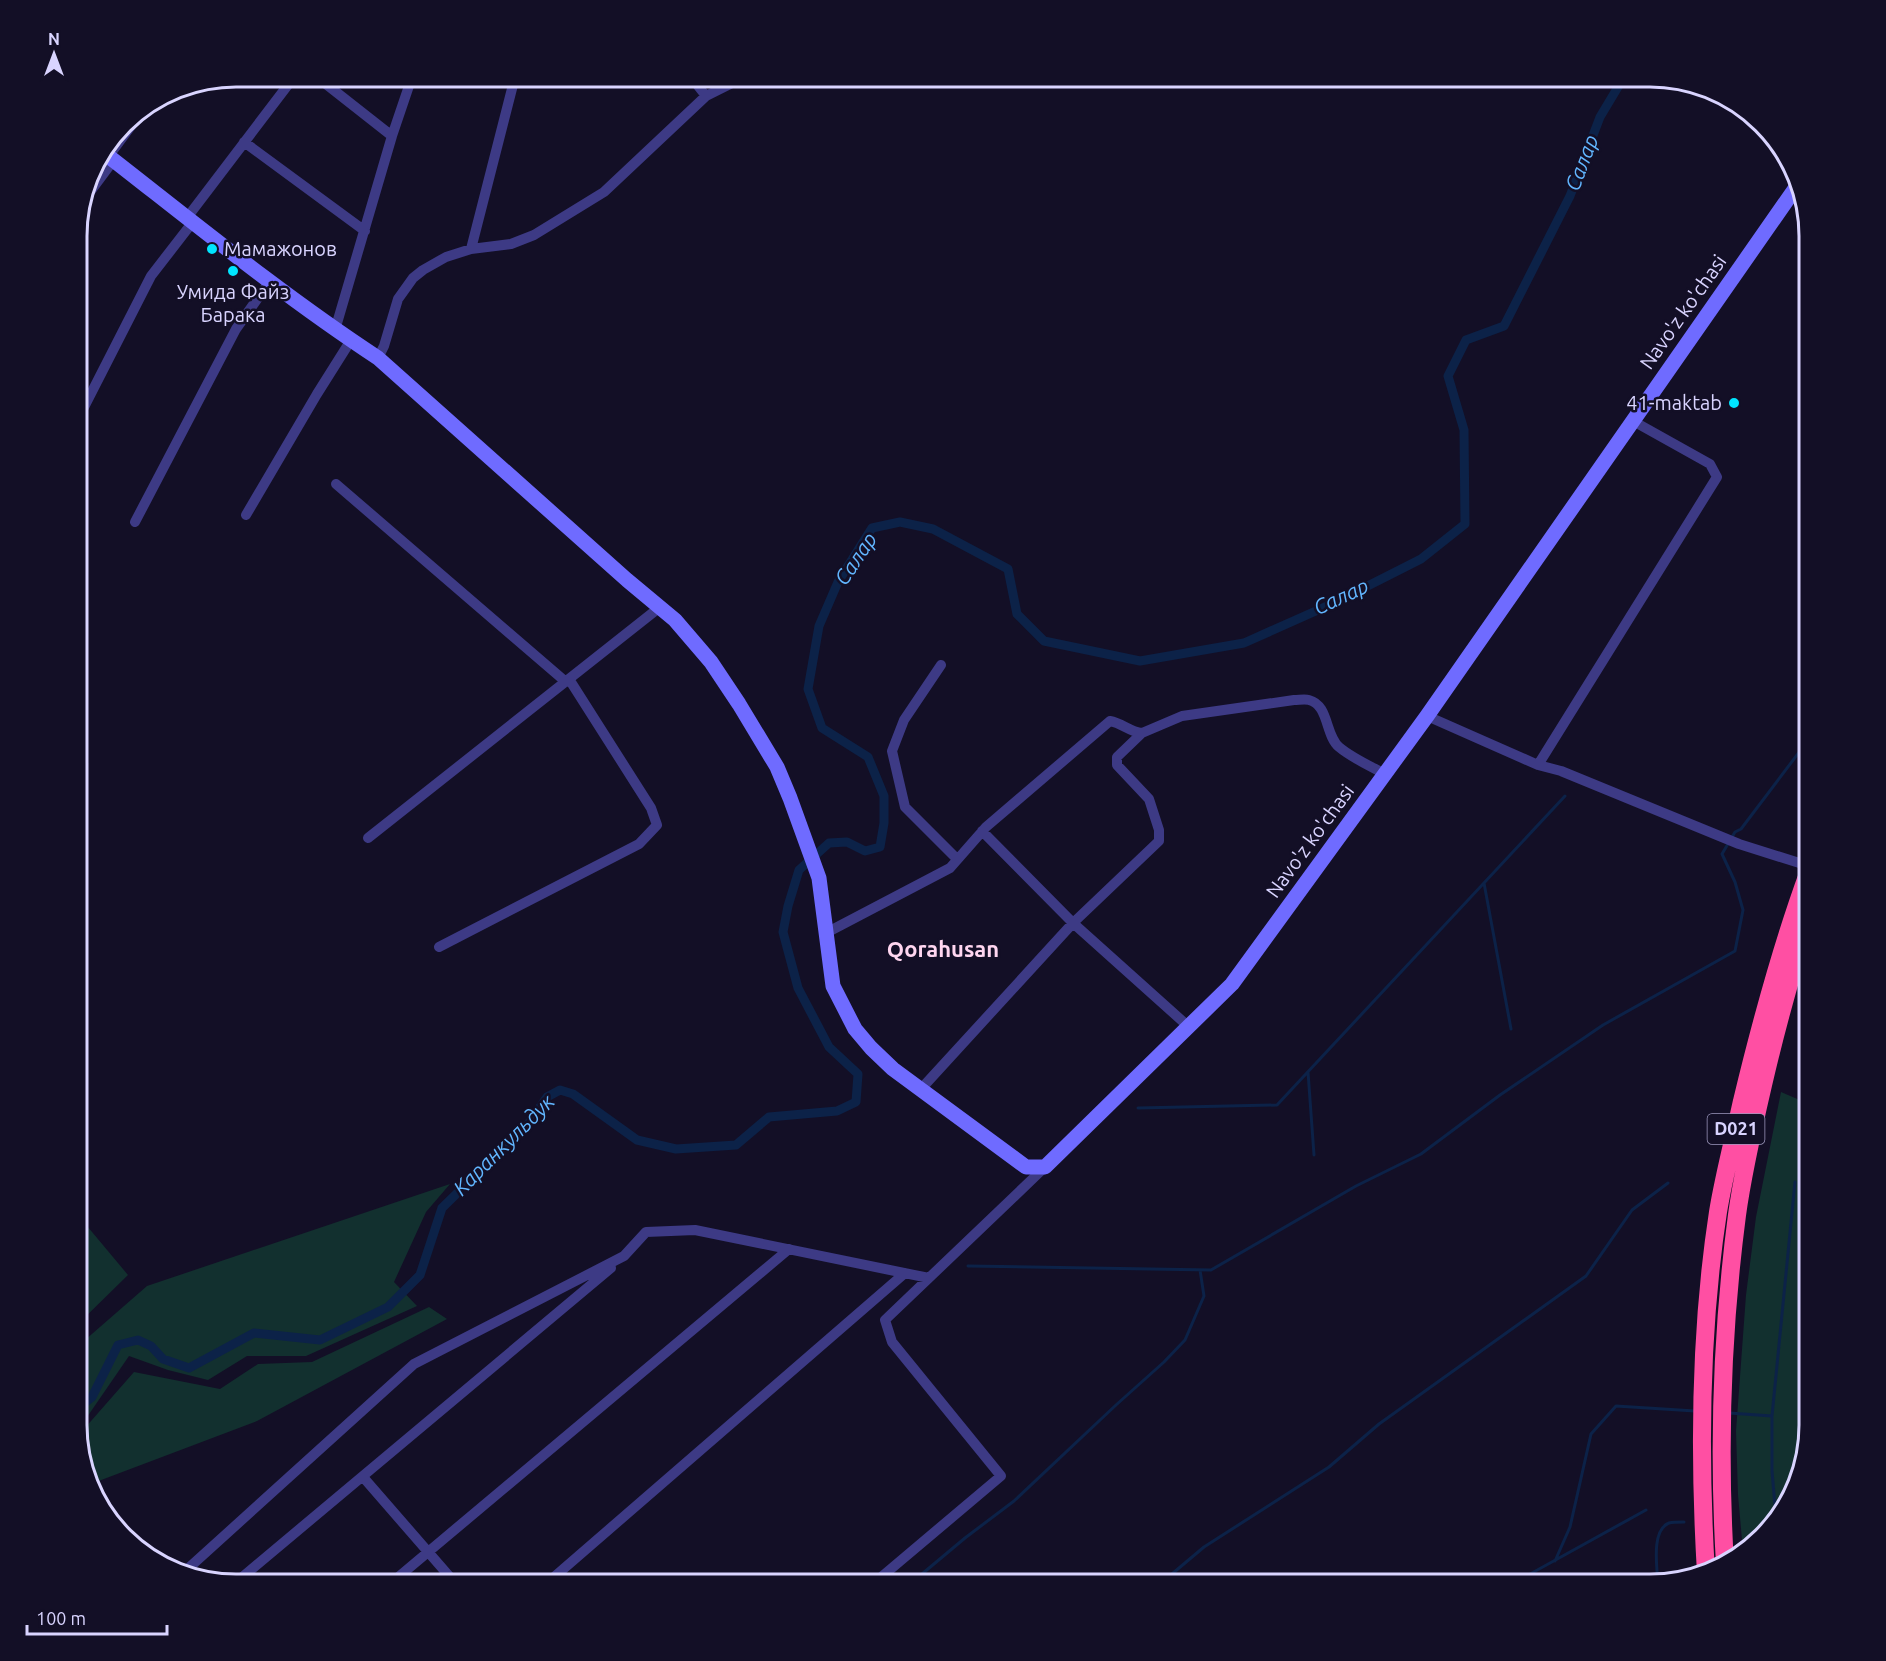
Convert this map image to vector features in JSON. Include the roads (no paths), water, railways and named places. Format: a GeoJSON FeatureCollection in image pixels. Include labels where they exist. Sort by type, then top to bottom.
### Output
{"type":"FeatureCollection","features":[{"type":"Feature","properties":{"kind":"highway","name":"D021"},"geometry":{"type":"LineString","coordinates":[[1706,1563],[1702,1418],[1713,1257],[1722,1191],[1771,986],[1799,897]]}},
{"type":"Feature","properties":{"kind":"highway","name":"D021"},"geometry":{"type":"LineString","coordinates":[[1725,1554],[1722,1395],[1732,1259],[1745,1171],[1776,1033],[1799,952]]}},
{"type":"Feature","properties":{"kind":"street"},"geometry":{"type":"LineString","coordinates":[[87,401],[151,276],[244,142],[286,87]]}},
{"type":"Feature","properties":{"kind":"street"},"geometry":{"type":"LineString","coordinates":[[331,87],[392,136]]}},
{"type":"Feature","properties":{"kind":"street"},"geometry":{"type":"LineString","coordinates":[[335,330],[408,87]]}},
{"type":"Feature","properties":{"kind":"street"},"geometry":{"type":"LineString","coordinates":[[471,249],[512,87]]}},
{"type":"Feature","properties":{"kind":"street"},"geometry":{"type":"LineString","coordinates":[[699,87],[706,96]]}},
{"type":"Feature","properties":{"kind":"street"},"geometry":{"type":"LineString","coordinates":[[378,358],[384,346],[398,299],[408,283],[423,270],[447,257],[471,249],[511,244],[534,235],[604,192],[706,96],[723,87]]}},
{"type":"Feature","properties":{"kind":"street"},"geometry":{"type":"LineString","coordinates":[[244,142],[365,231]]}},
{"type":"Feature","properties":{"kind":"street"},"geometry":{"type":"LineString","coordinates":[[109,158],[335,330],[378,358],[688,634],[711,662],[777,767],[819,878],[833,986],[855,1029],[893,1069],[1026,1167],[1045,1167]]}},
{"type":"Feature","properties":{"kind":"street","name":"Navo'z ko'chasi"},"geometry":{"type":"LineString","coordinates":[[1045,1167],[1232,984],[1427,716],[1792,192]]}},
{"type":"Feature","properties":{"kind":"street"},"geometry":{"type":"LineString","coordinates":[[135,522],[236,330],[270,281]]}},
{"type":"Feature","properties":{"kind":"street"},"geometry":{"type":"LineString","coordinates":[[246,515],[351,340]]}},
{"type":"Feature","properties":{"kind":"street"},"geometry":{"type":"LineString","coordinates":[[1538,765],[1717,477],[1710,464],[1633,421]]}},
{"type":"Feature","properties":{"kind":"street"},"geometry":{"type":"LineString","coordinates":[[336,484],[567,681],[651,808],[657,825],[639,844],[439,947]]}},
{"type":"Feature","properties":{"kind":"street"},"geometry":{"type":"LineString","coordinates":[[368,838],[660,607]]}},
{"type":"Feature","properties":{"kind":"street"},"geometry":{"type":"LineString","coordinates":[[941,665],[904,720],[892,751],[905,807],[957,859]]}},
{"type":"Feature","properties":{"kind":"street"},"geometry":{"type":"LineString","coordinates":[[921,1089],[1073,923],[1160,841],[1159,830],[1149,799],[1117,765],[1117,758],[1142,733],[1182,716],[1294,700],[1309,700],[1317,704],[1333,741],[1340,748],[1385,774]]}},
{"type":"Feature","properties":{"kind":"street"},"geometry":{"type":"LineString","coordinates":[[1427,716],[1538,765],[1560,771],[1739,844],[1799,865]]}},
{"type":"Feature","properties":{"kind":"street"},"geometry":{"type":"LineString","coordinates":[[826,933],[950,867],[982,831],[1105,724],[1110,721],[1117,722],[1135,732],[1142,733]]}},
{"type":"Feature","properties":{"kind":"street"},"geometry":{"type":"LineString","coordinates":[[982,831],[1073,923],[1189,1027]]}},
{"type":"Feature","properties":{"kind":"street"},"geometry":{"type":"LineString","coordinates":[[1026,1167],[1026,1186]]}},
{"type":"Feature","properties":{"kind":"street"},"geometry":{"type":"LineString","coordinates":[[885,1574],[1001,1476],[892,1342],[885,1320],[1045,1167]]}},
{"type":"Feature","properties":{"kind":"street"},"geometry":{"type":"LineString","coordinates":[[246,1574],[624,1256],[646,1232],[695,1230],[929,1278]]}},
{"type":"Feature","properties":{"kind":"street"},"geometry":{"type":"LineString","coordinates":[[402,1574],[789,1249]]}},
{"type":"Feature","properties":{"kind":"street"},"geometry":{"type":"LineString","coordinates":[[190,1567],[414,1364],[624,1256]]}},
{"type":"Feature","properties":{"kind":"street"},"geometry":{"type":"LineString","coordinates":[[558,1574],[905,1273]]}},
{"type":"Feature","properties":{"kind":"street"},"geometry":{"type":"LineString","coordinates":[[363,1477],[447,1574]]}},
{"type":"Feature","properties":{"kind":"waterway","name":"Каранкульдук"},"geometry":{"type":"LineString","coordinates":[[87,1401],[92,1397],[118,1345],[138,1340],[151,1346],[163,1359],[189,1368],[254,1333],[320,1340],[388,1307],[420,1275],[442,1208],[528,1124],[547,1097],[560,1090],[573,1094],[637,1140],[676,1149],[736,1145],[769,1117],[837,1111],[856,1102],[858,1074],[829,1047],[798,988],[783,932],[799,870],[829,843],[847,842],[865,851],[880,847],[884,823],[884,796],[868,757],[822,728],[808,689],[819,626],[838,582],[872,528],[900,522],[933,529],[1008,569],[1017,614],[1044,641],[1140,661],[1244,643],[1336,602],[1421,559],[1465,524],[1464,430],[1448,376],[1466,340],[1504,326],[1570,196],[1600,117],[1618,87]]}},
{"type":"Feature","properties":{"kind":"waterway"},"geometry":{"type":"LineString","coordinates":[[968,1266],[1211,1270],[1356,1186],[1421,1154],[1500,1095],[1603,1025],[1735,951],[1743,910],[1735,882],[1722,854],[1735,832],[1741,829],[1799,752]]}},
{"type":"Feature","properties":{"kind":"waterway"},"geometry":{"type":"LineString","coordinates":[[1138,1108],[1277,1105],[1565,796]]}},
{"type":"Feature","properties":{"kind":"waterway"},"geometry":{"type":"LineString","coordinates":[[1484,883],[1511,1029]]}},
{"type":"Feature","properties":{"kind":"waterway"},"geometry":{"type":"LineString","coordinates":[[1308,1072],[1314,1155]]}},
{"type":"Feature","properties":{"kind":"waterway"},"geometry":{"type":"LineString","coordinates":[[1775,1506],[1772,1471],[1772,1416],[1795,1182]]}},
{"type":"Feature","properties":{"kind":"waterway"},"geometry":{"type":"LineString","coordinates":[[1172,1574],[1204,1547],[1329,1467],[1379,1424],[1586,1276],[1632,1210],[1668,1183]]}},
{"type":"Feature","properties":{"kind":"waterway"},"geometry":{"type":"LineString","coordinates":[[922,1574],[1014,1501],[1185,1340],[1204,1296],[1200,1270]]}},
{"type":"Feature","properties":{"kind":"waterway"},"geometry":{"type":"LineString","coordinates":[[1555,1561],[1570,1527],[1591,1434],[1616,1406],[1695,1411]]}},
{"type":"Feature","properties":{"kind":"waterway"},"geometry":{"type":"LineString","coordinates":[[1729,1413],[1772,1416]]}},
{"type":"Feature","properties":{"kind":"waterway"},"geometry":{"type":"LineString","coordinates":[[1530,1574],[1646,1510]]}},
{"type":"Feature","properties":{"kind":"waterway"},"geometry":{"type":"LineString","coordinates":[[1657,1574],[1657,1541],[1663,1527],[1669,1523],[1684,1522]]}},
{"type":"Feature","properties":{"kind":"place","name":"Мамажонов"},"geometry":{"type":"Point","coordinates":[212,249]}},
{"type":"Feature","properties":{"kind":"place","name":"Умида Файз Барака"},"geometry":{"type":"Point","coordinates":[233,271]}},
{"type":"Feature","properties":{"kind":"place","name":"41-maktab"},"geometry":{"type":"Point","coordinates":[1734,403]}},
{"type":"Feature","properties":{"kind":"district","name":"Qorahusan"},"geometry":{"type":"Point","coordinates":[943,949]}},
{"type":"Feature","properties":{"kind":"water label","name":"Салар"},"geometry":{"type":"Point","coordinates":[1582,163]}},
{"type":"Feature","properties":{"kind":"water label","name":"Салар"},"geometry":{"type":"Point","coordinates":[856,559]}},
{"type":"Feature","properties":{"kind":"water label","name":"Салар"},"geometry":{"type":"Point","coordinates":[1341,597]}}]}
